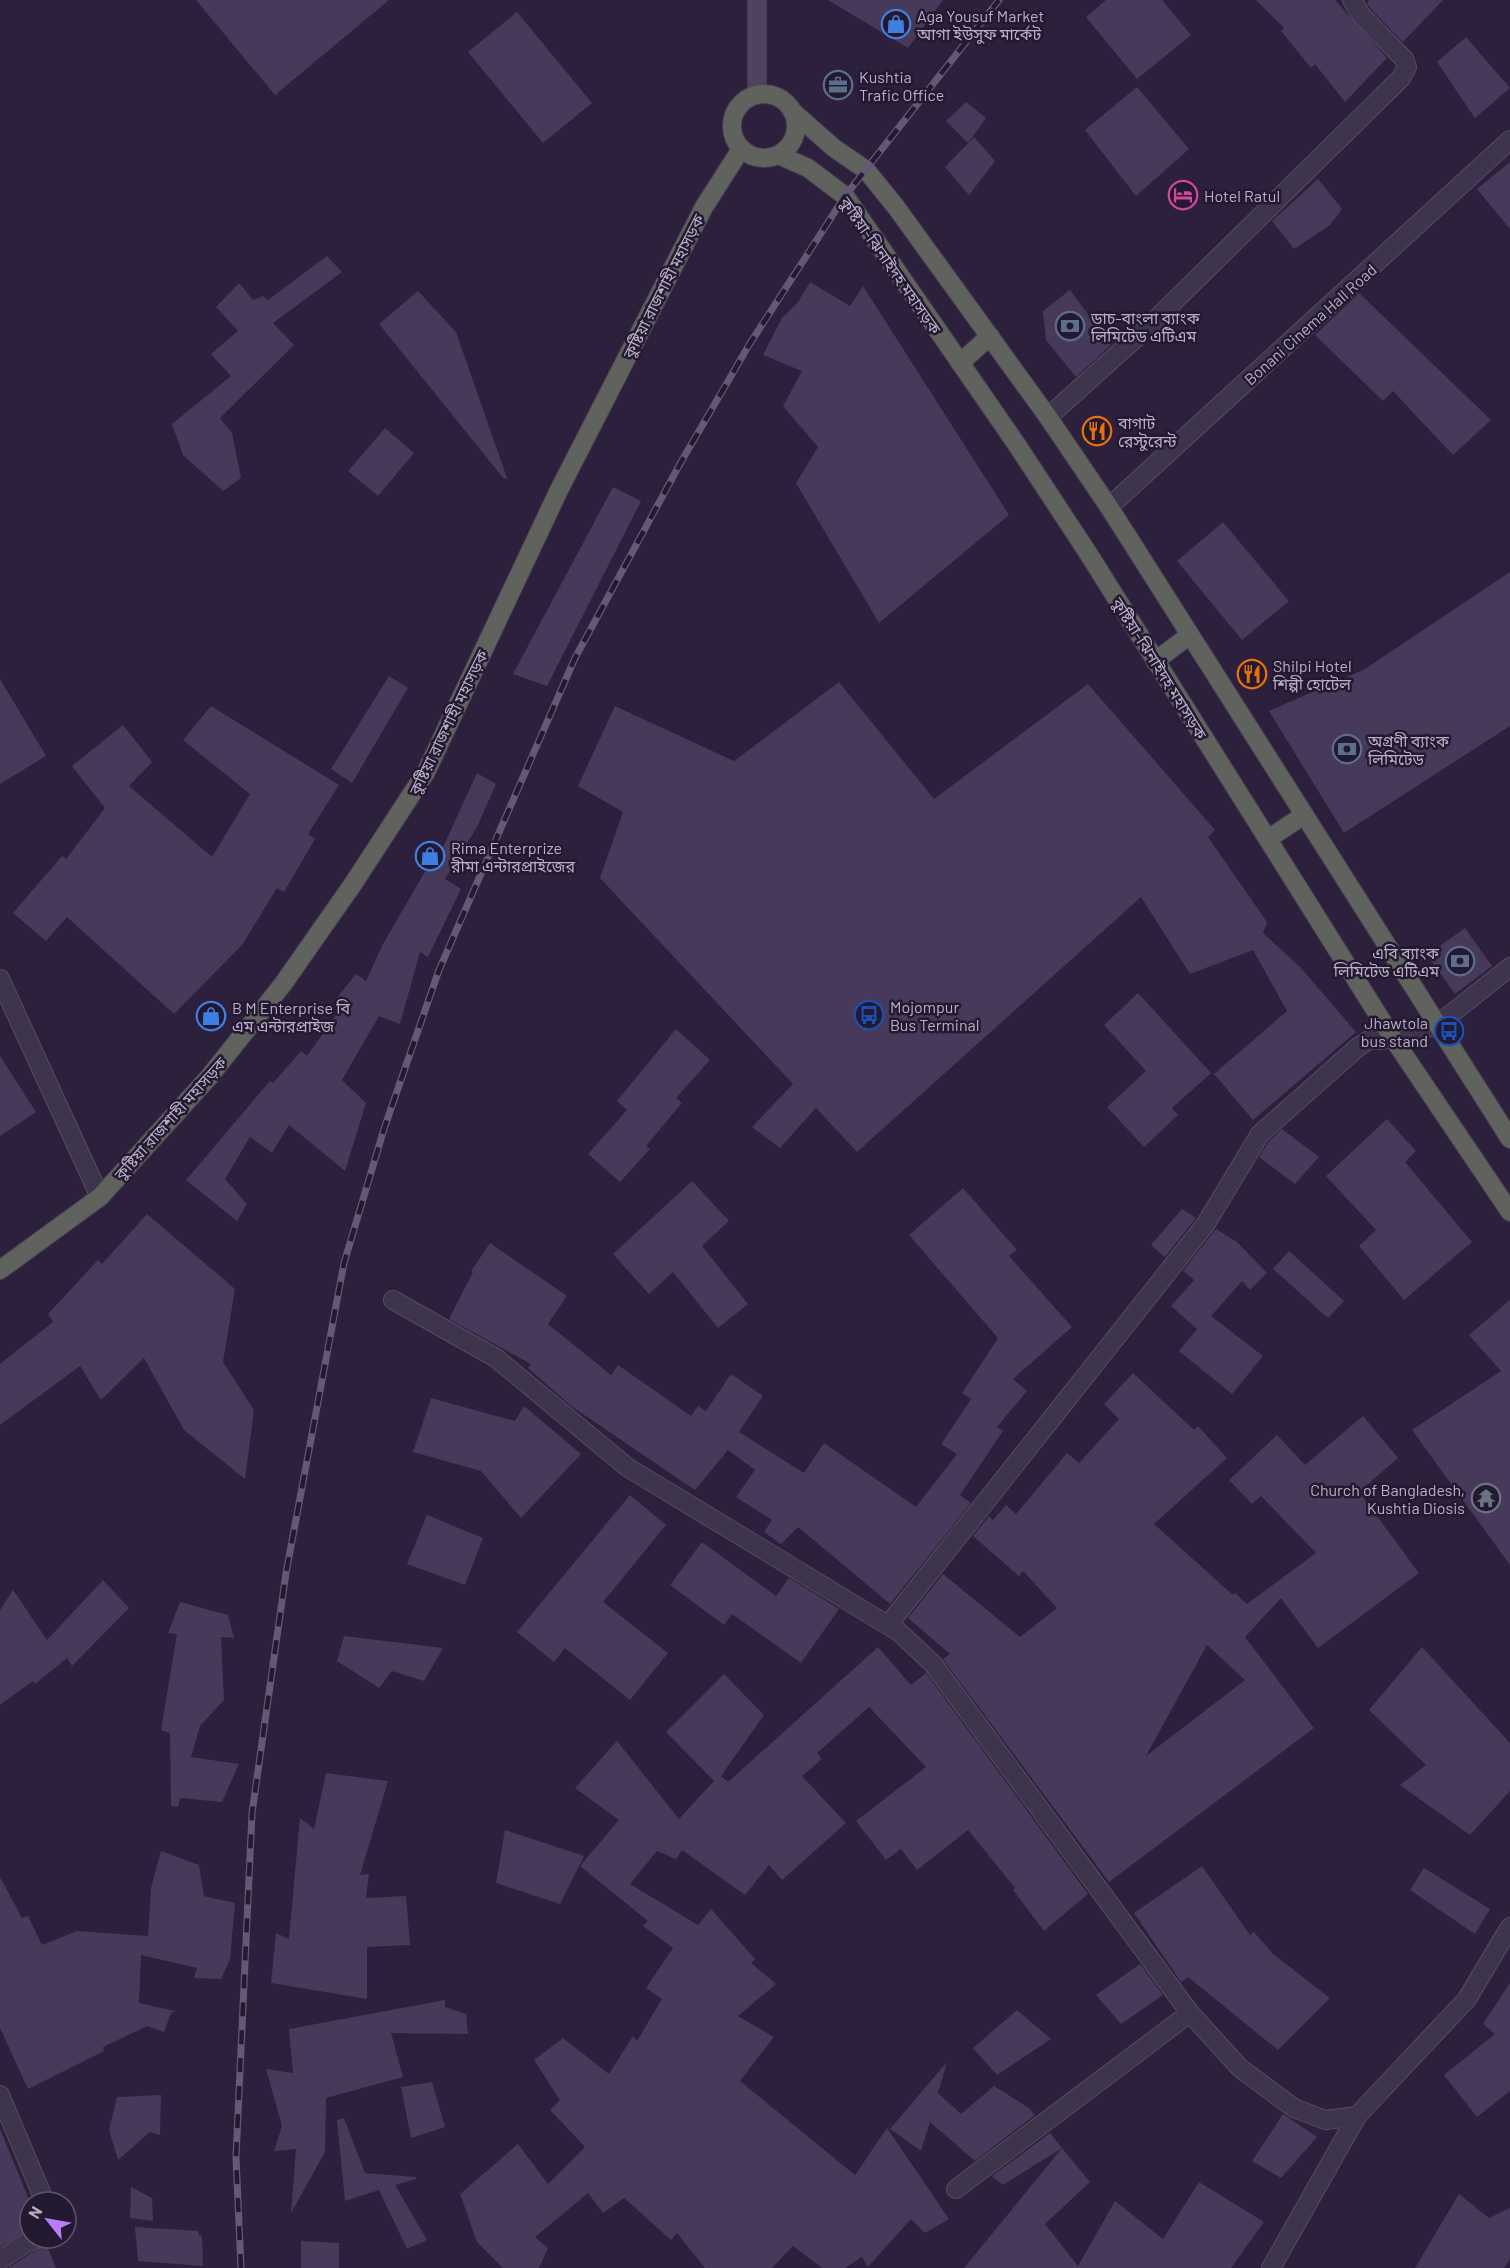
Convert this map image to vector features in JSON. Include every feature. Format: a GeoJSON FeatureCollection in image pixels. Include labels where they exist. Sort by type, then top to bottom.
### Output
{"type":"FeatureCollection","features":[{"type":"Feature","properties":{"kind":"highway"},"geometry":{"type":"LineString","coordinates":[[792,111],[796,129],[793,140],[779,154],[759,158],[741,149],[732,134],[733,117],[742,102],[756,95],[780,98],[834,148],[866,170],[896,207],[1048,417],[1109,507],[1510,1139]]}},
{"type":"Feature","properties":{"kind":"highway","name":"কুষ্টিয়া রাজশাহী মহাসড়ক"},"geometry":{"type":"LineString","coordinates":[[0,1270],[100,1197],[209,1077],[283,984],[354,884],[426,772],[559,490],[704,207],[741,149]]}},
{"type":"Feature","properties":{"kind":"highway","name":"কুষ্টিয়া-ঝিনাইদহ মহাসড়ক"},"geometry":{"type":"LineString","coordinates":[[779,154],[808,168],[845,196],[1088,553],[1392,1037],[1510,1212]]}},
{"type":"Feature","properties":{"kind":"highway"},"geometry":{"type":"LineString","coordinates":[[960,363],[990,336]]}},
{"type":"Feature","properties":{"kind":"highway"},"geometry":{"type":"LineString","coordinates":[[1155,661],[1191,635]]}},
{"type":"Feature","properties":{"kind":"highway"},"geometry":{"type":"LineString","coordinates":[[1268,839],[1304,815]]}},
{"type":"Feature","properties":{"kind":"main road"},"geometry":{"type":"LineString","coordinates":[[756,95],[757,0]]}},
{"type":"Feature","properties":{"kind":"street"},"geometry":{"type":"LineString","coordinates":[[1048,417],[1148,327],[1401,78],[1407,67],[1404,59],[1362,16],[1352,0]]}},
{"type":"Feature","properties":{"kind":"street","name":"Bonani Cinema Hall Road"},"geometry":{"type":"LineString","coordinates":[[1109,507],[1510,140]]}},
{"type":"Feature","properties":{"kind":"street"},"geometry":{"type":"LineString","coordinates":[[888,1625],[1205,1226],[1260,1134],[1358,1047],[1369,1040],[1392,1037],[1437,1025],[1510,967]]}},
{"type":"Feature","properties":{"kind":"street"},"geometry":{"type":"LineString","coordinates":[[0,979],[100,1197]]}},
{"type":"Feature","properties":{"kind":"street"},"geometry":{"type":"LineString","coordinates":[[393,1300],[496,1358],[627,1467],[899,1632],[933,1664],[1190,2013],[1240,2068],[1294,2108],[1325,2120],[1357,2116]]}},
{"type":"Feature","properties":{"kind":"street"},"geometry":{"type":"LineString","coordinates":[[1271,2268],[1357,2116],[1467,1999],[1510,1927]]}},
{"type":"Feature","properties":{"kind":"street"},"geometry":{"type":"LineString","coordinates":[[956,2189],[1190,2013]]}},
{"type":"Feature","properties":{"kind":"street"},"geometry":{"type":"LineString","coordinates":[[0,2095],[40,2190]]}},
{"type":"Feature","properties":{"kind":"street"},"geometry":{"type":"LineString","coordinates":[[0,2260],[18,2248]]}},
{"type":"Feature","properties":{"kind":"building"},"geometry":{"type":"Polygon","coordinates":[[[196,0],[389,0],[275,95],[196,0]]]}},
{"type":"Feature","properties":{"kind":"building","name":"Aga Yousuf Market আগা ইউসুফ মার্কেট"},"geometry":{"type":"Polygon","coordinates":[[[828,0],[943,0],[908,48],[828,0]]]}},
{"type":"Feature","properties":{"kind":"building"},"geometry":{"type":"Polygon","coordinates":[[[1106,0],[1162,0],[1191,35],[1137,79],[1086,17],[1106,0]]]}},
{"type":"Feature","properties":{"kind":"building"},"geometry":{"type":"Polygon","coordinates":[[[1256,0],[1335,0],[1387,58],[1345,102],[1315,64],[1311,68],[1281,31],[1284,28],[1256,0]]]}},
{"type":"Feature","properties":{"kind":"building"},"geometry":{"type":"Polygon","coordinates":[[[1369,0],[1443,0],[1403,42],[1371,9],[1367,3],[1369,0]]]}},
{"type":"Feature","properties":{"kind":"building"},"geometry":{"type":"Polygon","coordinates":[[[517,12],[592,103],[543,143],[468,52],[517,12]]]}},
{"type":"Feature","properties":{"kind":"building"},"geometry":{"type":"Polygon","coordinates":[[[1466,37],[1510,88],[1475,118],[1437,62],[1466,37]]]}},
{"type":"Feature","properties":{"kind":"building"},"geometry":{"type":"Polygon","coordinates":[[[1137,87],[1189,149],[1136,196],[1085,130],[1137,87]]]}},
{"type":"Feature","properties":{"kind":"building"},"geometry":{"type":"Polygon","coordinates":[[[966,102],[986,118],[968,143],[946,121],[966,102]]]}},
{"type":"Feature","properties":{"kind":"building"},"geometry":{"type":"Polygon","coordinates":[[[974,137],[995,161],[969,195],[945,167],[974,137]]]}},
{"type":"Feature","properties":{"kind":"building"},"geometry":{"type":"Polygon","coordinates":[[[1510,162],[1510,229],[1477,189],[1510,162]]]}},
{"type":"Feature","properties":{"kind":"building"},"geometry":{"type":"Polygon","coordinates":[[[1318,179],[1342,209],[1330,225],[1294,249],[1272,221],[1318,179]]]}},
{"type":"Feature","properties":{"kind":"building"},"geometry":{"type":"Polygon","coordinates":[[[327,256],[342,272],[273,323],[294,345],[220,418],[232,433],[241,478],[223,491],[183,455],[172,424],[231,376],[211,354],[238,331],[216,307],[239,283],[253,300],[263,296],[268,300],[327,256]]]}},
{"type":"Feature","properties":{"kind":"building"},"geometry":{"type":"Polygon","coordinates":[[[810,282],[850,306],[863,286],[1009,515],[879,623],[796,483],[818,447],[783,406],[802,371],[763,355],[782,318],[798,302],[810,282]]]}},
{"type":"Feature","properties":{"kind":"building","name":"ডাচ-বাংলা ব্যাংক লিমিটেড এটিএম"},"geometry":{"type":"Polygon","coordinates":[[[1070,290],[1111,345],[1076,377],[1046,340],[1043,311],[1070,290]]]}},
{"type":"Feature","properties":{"kind":"building"},"geometry":{"type":"Polygon","coordinates":[[[418,291],[456,332],[507,478],[504,479],[379,324],[418,291]]]}},
{"type":"Feature","properties":{"kind":"building"},"geometry":{"type":"Polygon","coordinates":[[[1359,293],[1491,420],[1453,455],[1393,391],[1383,401],[1315,335],[1359,293]]]}},
{"type":"Feature","properties":{"kind":"building"},"geometry":{"type":"Polygon","coordinates":[[[385,428],[414,453],[378,496],[348,471],[385,428]]]}},
{"type":"Feature","properties":{"kind":"building"},"geometry":{"type":"Polygon","coordinates":[[[613,487],[641,501],[547,686],[513,674],[613,487]]]}},
{"type":"Feature","properties":{"kind":"building"},"geometry":{"type":"Polygon","coordinates":[[[1223,522],[1289,601],[1242,640],[1177,561],[1223,522]]]}},
{"type":"Feature","properties":{"kind":"building"},"geometry":{"type":"Polygon","coordinates":[[[1510,572],[1510,726],[1344,833],[1269,711],[1365,669],[1510,572]]]}},
{"type":"Feature","properties":{"kind":"building"},"geometry":{"type":"Polygon","coordinates":[[[389,676],[408,688],[352,783],[331,769],[389,676]]]}},
{"type":"Feature","properties":{"kind":"building"},"geometry":{"type":"Polygon","coordinates":[[[0,679],[46,756],[0,784],[0,679]]]}},
{"type":"Feature","properties":{"kind":"building","name":"Mojompur Bus Terminal"},"geometry":{"type":"Polygon","coordinates":[[[839,682],[934,799],[1088,684],[1215,830],[1208,837],[1267,922],[1263,933],[1301,968],[1356,1032],[1253,1120],[1214,1074],[1287,1011],[1253,950],[1190,974],[1141,897],[857,1152],[816,1108],[780,1148],[752,1127],[793,1084],[600,878],[623,812],[578,786],[615,706],[734,761],[839,682]]]}},
{"type":"Feature","properties":{"kind":"building"},"geometry":{"type":"Polygon","coordinates":[[[211,706],[339,785],[308,834],[315,839],[284,892],[277,888],[242,945],[174,1014],[67,917],[46,941],[13,913],[62,856],[66,859],[105,808],[72,766],[123,725],[152,762],[129,786],[212,857],[250,794],[183,740],[211,706]]]}},
{"type":"Feature","properties":{"kind":"building"},"geometry":{"type":"Polygon","coordinates":[[[477,773],[496,784],[477,827],[445,879],[461,889],[428,957],[420,952],[400,1024],[379,1016],[342,1080],[366,1103],[345,1171],[289,1125],[272,1153],[250,1137],[225,1179],[247,1204],[237,1221],[186,1180],[270,1081],[273,1083],[301,1051],[307,1056],[341,1008],[336,999],[356,974],[366,981],[383,944],[427,868],[432,871],[477,773]]]}},
{"type":"Feature","properties":{"kind":"building","name":"এবি ব্যাংক লিমিটেড এটিএম"},"geometry":{"type":"Polygon","coordinates":[[[1465,928],[1492,966],[1455,994],[1427,955],[1465,928]]]}},
{"type":"Feature","properties":{"kind":"building"},"geometry":{"type":"Polygon","coordinates":[[[1138,993],[1211,1073],[1172,1108],[1178,1115],[1144,1147],[1107,1107],[1146,1071],[1104,1025],[1138,993]]]}},
{"type":"Feature","properties":{"kind":"building"},"geometry":{"type":"Polygon","coordinates":[[[676,1029],[710,1060],[676,1098],[682,1103],[646,1146],[650,1149],[620,1182],[588,1154],[627,1110],[617,1101],[676,1029]]]}},
{"type":"Feature","properties":{"kind":"building"},"geometry":{"type":"Polygon","coordinates":[[[0,1056],[36,1112],[0,1136],[0,1056]]]}},
{"type":"Feature","properties":{"kind":"building"},"geometry":{"type":"Polygon","coordinates":[[[1387,1119],[1416,1151],[1405,1162],[1472,1242],[1404,1300],[1359,1246],[1376,1230],[1326,1176],[1387,1119]]]}},
{"type":"Feature","properties":{"kind":"building"},"geometry":{"type":"Polygon","coordinates":[[[1282,1129],[1319,1157],[1295,1184],[1259,1157],[1269,1141],[1282,1129]]]}},
{"type":"Feature","properties":{"kind":"building"},"geometry":{"type":"Polygon","coordinates":[[[692,1181],[729,1221],[702,1246],[748,1304],[718,1328],[673,1272],[649,1294],[613,1254],[692,1181]]]}},
{"type":"Feature","properties":{"kind":"building"},"geometry":{"type":"Polygon","coordinates":[[[963,1188],[1017,1250],[1009,1256],[1072,1327],[1013,1379],[1027,1391],[997,1427],[1003,1431],[960,1495],[971,1503],[890,1604],[798,1527],[781,1544],[764,1532],[772,1520],[736,1497],[755,1470],[728,1450],[695,1490],[571,1406],[528,1368],[531,1364],[449,1319],[473,1272],[471,1271],[490,1243],[567,1296],[548,1324],[611,1375],[618,1365],[691,1416],[698,1406],[706,1411],[731,1374],[763,1396],[739,1432],[804,1473],[824,1443],[916,1507],[957,1454],[941,1444],[971,1399],[962,1393],[998,1338],[909,1235],[963,1188]]]}},
{"type":"Feature","properties":{"kind":"building"},"geometry":{"type":"Polygon","coordinates":[[[1182,1209],[1196,1218],[1165,1257],[1151,1245],[1182,1209]]]}},
{"type":"Feature","properties":{"kind":"building"},"geometry":{"type":"Polygon","coordinates":[[[147,1214],[235,1289],[223,1362],[254,1410],[245,1479],[184,1430],[144,1358],[101,1400],[80,1366],[0,1425],[0,1364],[53,1322],[48,1314],[98,1260],[102,1264],[147,1214]]]}},
{"type":"Feature","properties":{"kind":"building"},"geometry":{"type":"Polygon","coordinates":[[[1216,1229],[1237,1242],[1267,1273],[1250,1290],[1242,1281],[1211,1316],[1263,1356],[1232,1394],[1179,1351],[1197,1329],[1171,1306],[1194,1280],[1183,1271],[1216,1229]]]}},
{"type":"Feature","properties":{"kind":"building"},"geometry":{"type":"Polygon","coordinates":[[[1289,1251],[1344,1301],[1328,1318],[1273,1269],[1289,1251]]]}},
{"type":"Feature","properties":{"kind":"building","name":"Church of Bangladesh, Kushtia Diosis"},"geometry":{"type":"Polygon","coordinates":[[[1510,1300],[1510,1565],[1412,1430],[1501,1371],[1469,1335],[1510,1300]]]}},
{"type":"Feature","properties":{"kind":"building"},"geometry":{"type":"Polygon","coordinates":[[[1133,1373],[1194,1430],[1198,1426],[1227,1458],[1154,1524],[1233,1595],[1235,1593],[1247,1604],[1316,1553],[1261,1496],[1252,1504],[1229,1480],[1277,1435],[1305,1465],[1363,1416],[1398,1458],[1359,1492],[1419,1573],[1318,1648],[1281,1598],[1245,1637],[1314,1728],[1109,1882],[943,1659],[950,1654],[908,1618],[943,1574],[1020,1637],[1057,1608],[1023,1571],[1019,1576],[973,1536],[989,1516],[993,1520],[1006,1505],[1016,1514],[1067,1453],[1079,1463],[1119,1419],[1104,1404],[1133,1373]],[[1207,1645],[1146,1756],[1245,1680],[1207,1645]]]}},
{"type":"Feature","properties":{"kind":"building"},"geometry":{"type":"Polygon","coordinates":[[[431,1398],[515,1421],[524,1406],[581,1454],[521,1518],[481,1471],[413,1452],[431,1398]]]}},
{"type":"Feature","properties":{"kind":"building"},"geometry":{"type":"Polygon","coordinates":[[[630,1495],[666,1525],[603,1602],[668,1653],[630,1700],[565,1648],[554,1662],[517,1632],[630,1495]]]}},
{"type":"Feature","properties":{"kind":"building"},"geometry":{"type":"Polygon","coordinates":[[[427,1515],[483,1538],[465,1585],[407,1564],[427,1515]]]}},
{"type":"Feature","properties":{"kind":"building"},"geometry":{"type":"Polygon","coordinates":[[[702,1542],[776,1596],[789,1578],[839,1609],[801,1663],[732,1614],[724,1625],[670,1585],[702,1542]]]}},
{"type":"Feature","properties":{"kind":"building"},"geometry":{"type":"Polygon","coordinates":[[[103,1580],[129,1608],[72,1666],[67,1658],[35,1684],[33,1681],[0,1705],[0,1610],[13,1590],[47,1640],[103,1580]]]}},
{"type":"Feature","properties":{"kind":"building"},"geometry":{"type":"Polygon","coordinates":[[[180,1602],[228,1615],[234,1638],[221,1637],[224,1700],[200,1726],[191,1757],[239,1764],[222,1802],[180,1798],[178,1807],[171,1806],[170,1733],[161,1730],[177,1634],[168,1633],[180,1602]]]}},
{"type":"Feature","properties":{"kind":"building"},"geometry":{"type":"Polygon","coordinates":[[[344,1636],[443,1648],[424,1681],[392,1671],[379,1688],[337,1661],[344,1636]]]}},
{"type":"Feature","properties":{"kind":"building"},"geometry":{"type":"Polygon","coordinates":[[[878,1647],[911,1685],[926,1673],[1088,1894],[1044,1931],[1013,1890],[1015,1888],[968,1830],[917,1870],[901,1849],[886,1860],[856,1821],[926,1767],[869,1707],[817,1753],[822,1759],[802,1776],[846,1823],[782,1880],[769,1865],[745,1895],[682,1850],[676,1859],[657,1851],[630,1884],[698,1925],[711,1909],[755,1959],[751,1963],[776,1984],[738,2016],[774,2037],[740,2081],[855,2175],[887,2128],[949,2219],[925,2233],[911,2219],[868,2267],[862,2257],[845,2268],[822,2268],[793,2246],[772,2268],[705,2268],[677,2233],[671,2240],[624,2198],[603,2213],[588,2193],[535,2237],[548,2248],[539,2268],[503,2268],[477,2242],[460,2194],[518,2144],[548,2184],[585,2147],[550,2110],[560,2100],[534,2060],[563,2038],[609,2074],[633,2036],[637,2041],[662,1999],[646,1988],[673,1948],[643,1926],[648,1921],[580,1866],[619,1820],[575,1788],[617,1741],[679,1819],[714,1781],[666,1732],[724,1674],[764,1715],[721,1776],[728,1782],[878,1647]]]}},
{"type":"Feature","properties":{"kind":"building"},"geometry":{"type":"Polygon","coordinates":[[[1422,1647],[1510,1743],[1510,1791],[1470,1835],[1400,1785],[1426,1765],[1369,1710],[1422,1647]]]}},
{"type":"Feature","properties":{"kind":"building"},"geometry":{"type":"Polygon","coordinates":[[[326,1773],[388,1781],[360,1875],[369,1874],[366,1898],[406,1896],[410,1945],[367,1947],[367,1999],[271,1983],[276,1933],[289,1939],[300,1818],[314,1829],[326,1773]]]}},
{"type":"Feature","properties":{"kind":"building"},"geometry":{"type":"Polygon","coordinates":[[[505,1830],[584,1856],[560,1904],[496,1883],[505,1830]]]}},
{"type":"Feature","properties":{"kind":"building"},"geometry":{"type":"Polygon","coordinates":[[[161,1851],[199,1865],[204,1896],[235,1903],[230,1959],[221,1979],[194,1978],[197,1968],[141,1955],[139,2003],[175,2011],[171,2013],[164,2032],[147,2026],[103,2047],[104,2051],[28,2089],[0,2028],[0,1877],[22,1918],[28,1916],[42,1945],[77,1931],[148,1936],[151,1888],[161,1851]]]}},
{"type":"Feature","properties":{"kind":"building"},"geometry":{"type":"Polygon","coordinates":[[[1202,1866],[1250,1935],[1254,1932],[1273,1954],[1330,1998],[1278,2050],[1188,1977],[1181,1982],[1134,1913],[1202,1866]]]}},
{"type":"Feature","properties":{"kind":"building"},"geometry":{"type":"Polygon","coordinates":[[[1424,1868],[1490,1909],[1475,1934],[1410,1890],[1424,1868]]]}},
{"type":"Feature","properties":{"kind":"building"},"geometry":{"type":"Polygon","coordinates":[[[1140,1964],[1163,1995],[1121,2024],[1096,1995],[1140,1964]]]}},
{"type":"Feature","properties":{"kind":"building"},"geometry":{"type":"Polygon","coordinates":[[[1510,1983],[1510,2091],[1477,2117],[1444,2075],[1495,2034],[1483,2024],[1510,1983]]]}},
{"type":"Feature","properties":{"kind":"building"},"geometry":{"type":"Polygon","coordinates":[[[445,2000],[445,2007],[466,2014],[468,2034],[391,2033],[403,2077],[326,2098],[325,2152],[291,2213],[296,2149],[274,2151],[282,2126],[266,2069],[293,2073],[289,2029],[445,2000]]]}},
{"type":"Feature","properties":{"kind":"building"},"geometry":{"type":"Polygon","coordinates":[[[1017,2010],[1051,2039],[997,2075],[973,2048],[1017,2010]]]}},
{"type":"Feature","properties":{"kind":"building"},"geometry":{"type":"Polygon","coordinates":[[[947,2062],[938,2093],[961,2114],[994,2086],[1029,2108],[1035,2115],[975,2161],[930,2122],[921,2151],[890,2129],[947,2062]]]}},
{"type":"Feature","properties":{"kind":"building"},"geometry":{"type":"Polygon","coordinates":[[[432,2082],[445,2127],[411,2138],[401,2087],[432,2082]]]}},
{"type":"Feature","properties":{"kind":"building"},"geometry":{"type":"Polygon","coordinates":[[[161,2095],[160,2135],[150,2132],[118,2160],[109,2130],[117,2097],[161,2095]]]}},
{"type":"Feature","properties":{"kind":"building"},"geometry":{"type":"Polygon","coordinates":[[[1283,2114],[1317,2137],[1281,2178],[1252,2161],[1283,2114]]]}},
{"type":"Feature","properties":{"kind":"building"},"geometry":{"type":"Polygon","coordinates":[[[344,2118],[365,2173],[416,2177],[416,2179],[395,2185],[427,2240],[407,2249],[379,2190],[345,2201],[337,2120],[344,2118]]]}},
{"type":"Feature","properties":{"kind":"building"},"geometry":{"type":"Polygon","coordinates":[[[0,2129],[25,2190],[18,2190],[18,2237],[0,2247],[0,2129]]]}},
{"type":"Feature","properties":{"kind":"building"},"geometry":{"type":"Polygon","coordinates":[[[1050,2133],[1062,2148],[1003,2185],[992,2176],[1050,2133]]]}},
{"type":"Feature","properties":{"kind":"building"},"geometry":{"type":"Polygon","coordinates":[[[1062,2148],[1090,2182],[1045,2224],[1078,2266],[1115,2201],[1163,2239],[1199,2182],[1264,2222],[1231,2268],[964,2268],[1062,2148]]]}},
{"type":"Feature","properties":{"kind":"building"},"geometry":{"type":"Polygon","coordinates":[[[131,2187],[152,2198],[153,2221],[130,2218],[131,2187]]]}},
{"type":"Feature","properties":{"kind":"building"},"geometry":{"type":"Polygon","coordinates":[[[1459,2194],[1489,2218],[1510,2208],[1510,2259],[1504,2268],[1415,2268],[1459,2194]]]}},
{"type":"Feature","properties":{"kind":"building"},"geometry":{"type":"Polygon","coordinates":[[[135,2227],[198,2231],[202,2236],[203,2266],[138,2261],[135,2227]]]}},
{"type":"Feature","properties":{"kind":"building"},"geometry":{"type":"Polygon","coordinates":[[[301,2241],[339,2243],[339,2268],[301,2268],[301,2241]]]}},
{"type":"Feature","properties":{"kind":"building"},"geometry":{"type":"Polygon","coordinates":[[[38,2250],[49,2250],[56,2268],[8,2268],[38,2250]]]}},
{"type":"Feature","properties":{"kind":"railway"},"geometry":{"type":"LineString","coordinates":[[241,2268],[236,2157],[252,1813],[286,1573],[344,1263],[384,1129],[439,970],[575,658],[681,462],[749,345],[845,196],[999,0]]}},
{"type":"Feature","properties":{"kind":"place","name":"Aga Yousuf Market আগা ইউসুফ মার্কেট"},"geometry":{"type":"Point","coordinates":[896,24]}},
{"type":"Feature","properties":{"kind":"place","name":"Kushtia Trafic Office"},"geometry":{"type":"Point","coordinates":[838,85]}},
{"type":"Feature","properties":{"kind":"place","name":"Hotel Ratul"},"geometry":{"type":"Point","coordinates":[1183,195]}},
{"type":"Feature","properties":{"kind":"place","name":"ডাচ-বাংলা ব্যাংক লিমিটেড এটিএম"},"geometry":{"type":"Point","coordinates":[1070,326]}},
{"type":"Feature","properties":{"kind":"place","name":"বাগাট রেস্টুরেন্ট"},"geometry":{"type":"Point","coordinates":[1097,431]}},
{"type":"Feature","properties":{"kind":"place","name":"Shilpi Hotel শিল্পী হোটেল"},"geometry":{"type":"Point","coordinates":[1252,674]}},
{"type":"Feature","properties":{"kind":"place","name":"অগ্রণী ব্যাংক লিমিটেড"},"geometry":{"type":"Point","coordinates":[1347,749]}},
{"type":"Feature","properties":{"kind":"place","name":"Rima Enterprize রীমা এন্টারপ্রাইজের"},"geometry":{"type":"Point","coordinates":[430,856]}},
{"type":"Feature","properties":{"kind":"place","name":"এবি ব্যাংক লিমিটেড এটিএম"},"geometry":{"type":"Point","coordinates":[1460,961]}},
{"type":"Feature","properties":{"kind":"place","name":"Mojompur Bus Terminal"},"geometry":{"type":"Point","coordinates":[869,1015]}},
{"type":"Feature","properties":{"kind":"place","name":"B M Enterprise বি এম এন্টারপ্রাইজ"},"geometry":{"type":"Point","coordinates":[211,1016]}},
{"type":"Feature","properties":{"kind":"place","name":"Jhawtola bus stand"},"geometry":{"type":"Point","coordinates":[1449,1031]}},
{"type":"Feature","properties":{"kind":"place","name":"Church of Bangladesh, Kushtia Diosis"},"geometry":{"type":"Point","coordinates":[1486,1498]}}]}
